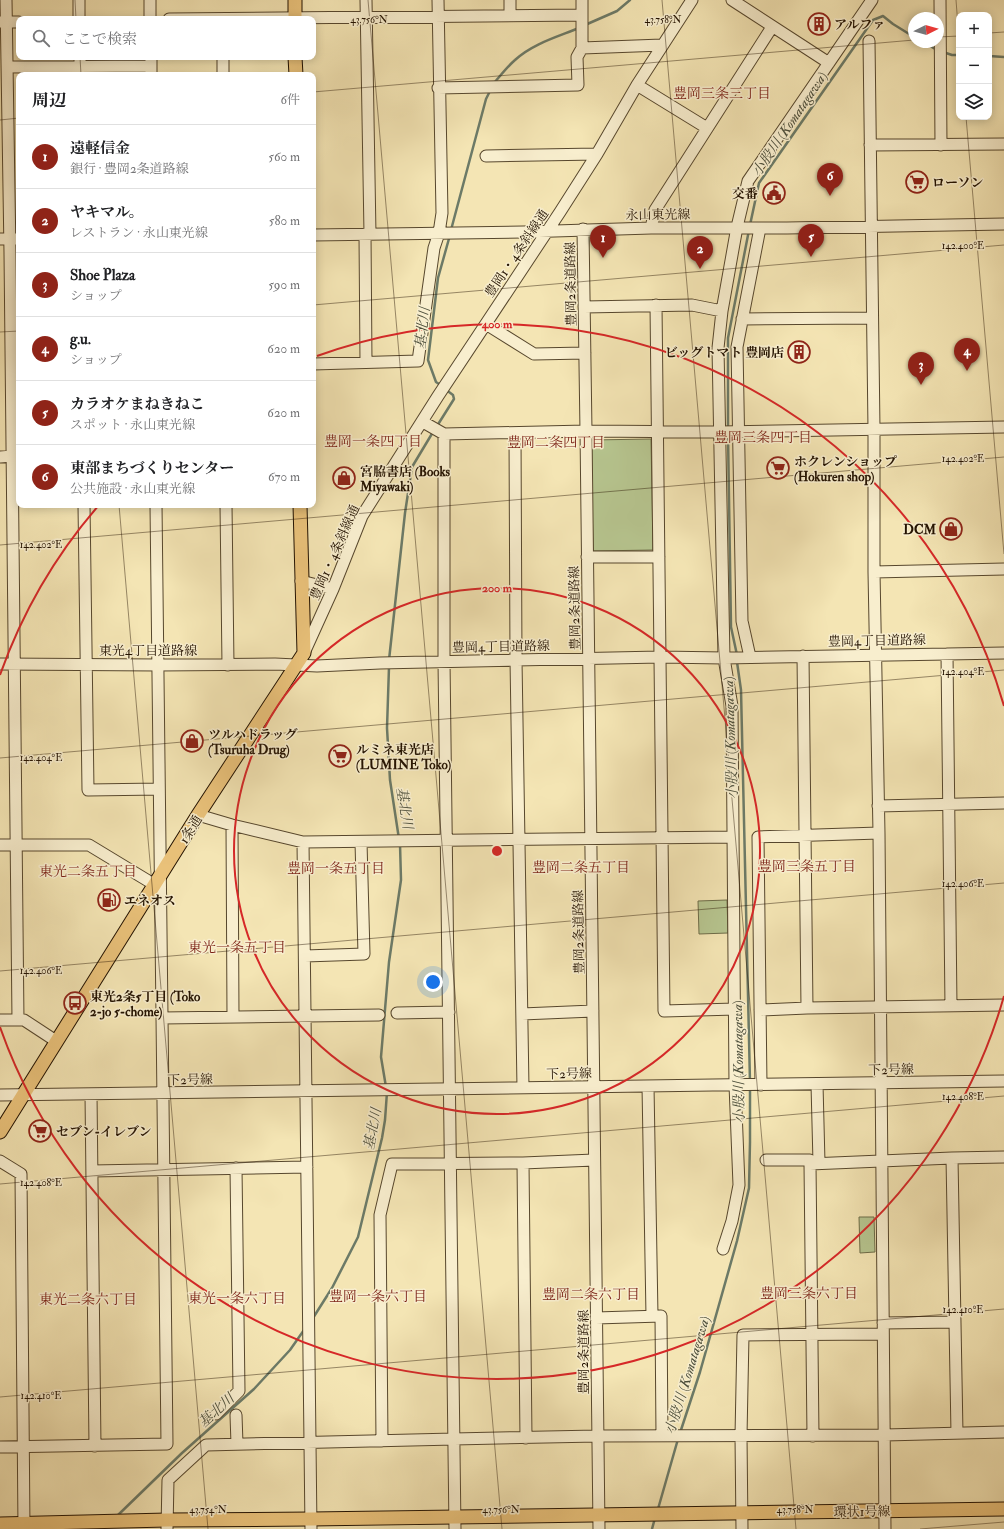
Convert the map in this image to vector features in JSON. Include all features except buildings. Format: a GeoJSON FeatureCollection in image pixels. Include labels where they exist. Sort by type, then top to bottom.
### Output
{"type":"FeatureCollection","features":[{"type":"Feature","properties":{"kind":"main road"},"geometry":{"type":"LineString","coordinates":[[295,0],[295,16]]}},
{"type":"Feature","properties":{"kind":"main road"},"geometry":{"type":"LineString","coordinates":[[296,60],[296,72]]}},
{"type":"Feature","properties":{"kind":"main road"},"geometry":{"type":"LineString","coordinates":[[300,508],[304,653]]}},
{"type":"Feature","properties":{"kind":"main road","name":"1条通"},"geometry":{"type":"LineString","coordinates":[[0,1132],[198,815],[304,653]]}},
{"type":"Feature","properties":{"kind":"main road","name":"環状1号線"},"geometry":{"type":"LineString","coordinates":[[0,1524],[24,1526],[129,1521],[167,1524],[455,1523],[598,1515],[1004,1510]]}},
{"type":"Feature","properties":{"kind":"street"},"geometry":{"type":"LineString","coordinates":[[6,0],[3,22],[15,369],[14,664],[18,1020]]}},
{"type":"Feature","properties":{"kind":"street"},"geometry":{"type":"LineString","coordinates":[[79,0],[79,16]]}},
{"type":"Feature","properties":{"kind":"street"},"geometry":{"type":"LineString","coordinates":[[150,0],[150,16]]}},
{"type":"Feature","properties":{"kind":"street"},"geometry":{"type":"LineString","coordinates":[[366,0],[366,362]]}},
{"type":"Feature","properties":{"kind":"street"},"geometry":{"type":"LineString","coordinates":[[316,364],[418,361],[434,248],[442,232],[438,88],[438,0]]}},
{"type":"Feature","properties":{"kind":"street"},"geometry":{"type":"LineString","coordinates":[[510,0],[510,15]]}},
{"type":"Feature","properties":{"kind":"street"},"geometry":{"type":"LineString","coordinates":[[438,88],[578,85],[577,57],[582,48],[583,34],[582,0]]}},
{"type":"Feature","properties":{"kind":"street","name":"豊岡1・4条斜線通"},"geometry":{"type":"LineString","coordinates":[[304,653],[333,589],[362,516],[423,422],[438,396],[597,154],[637,85],[692,0]]}},
{"type":"Feature","properties":{"kind":"street"},"geometry":{"type":"LineString","coordinates":[[732,0],[829,63]]}},
{"type":"Feature","properties":{"kind":"street"},"geometry":{"type":"LineString","coordinates":[[747,657],[742,621],[729,431],[718,348],[722,311],[748,181],[872,0]]}},
{"type":"Feature","properties":{"kind":"street"},"geometry":{"type":"LineString","coordinates":[[940,0],[941,145]]}},
{"type":"Feature","properties":{"kind":"street"},"geometry":{"type":"LineString","coordinates":[[316,18],[510,15],[582,17]]}},
{"type":"Feature","properties":{"kind":"street"},"geometry":{"type":"LineString","coordinates":[[3,22],[16,22]]}},
{"type":"Feature","properties":{"kind":"street"},"geometry":{"type":"LineString","coordinates":[[651,228],[655,210],[772,27]]}},
{"type":"Feature","properties":{"kind":"street"},"geometry":{"type":"LineString","coordinates":[[869,41],[874,429],[875,654],[879,833],[885,1529]]}},
{"type":"Feature","properties":{"kind":"street"},"geometry":{"type":"LineString","coordinates":[[582,48],[662,45]]}},
{"type":"Feature","properties":{"kind":"street"},"geometry":{"type":"LineString","coordinates":[[223,60],[223,72]]}},
{"type":"Feature","properties":{"kind":"street"},"geometry":{"type":"LineString","coordinates":[[5,73],[80,66],[151,66]]}},
{"type":"Feature","properties":{"kind":"street"},"geometry":{"type":"LineString","coordinates":[[637,85],[707,128]]}},
{"type":"Feature","properties":{"kind":"street"},"geometry":{"type":"LineString","coordinates":[[870,145],[1004,144]]}},
{"type":"Feature","properties":{"kind":"street"},"geometry":{"type":"LineString","coordinates":[[486,156],[597,154]]}},
{"type":"Feature","properties":{"kind":"street","name":"永山東光線"},"geometry":{"type":"LineString","coordinates":[[316,235],[583,229],[1004,224]]}},
{"type":"Feature","properties":{"kind":"street"},"geometry":{"type":"LineString","coordinates":[[723,1249],[732,1221],[739,1185],[739,1085],[735,1009],[732,837],[732,706],[727,658],[729,431],[737,347],[757,228]]}},
{"type":"Feature","properties":{"kind":"street","name":"豊岡2条道路線"},"geometry":{"type":"LineString","coordinates":[[583,229],[599,1529]]}},
{"type":"Feature","properties":{"kind":"street"},"geometry":{"type":"LineString","coordinates":[[656,305],[664,1011],[735,1009]]}},
{"type":"Feature","properties":{"kind":"street"},"geometry":{"type":"LineString","coordinates":[[584,307],[692,305],[722,311]]}},
{"type":"Feature","properties":{"kind":"street"},"geometry":{"type":"LineString","coordinates":[[742,319],[872,318]]}},
{"type":"Feature","properties":{"kind":"street"},"geometry":{"type":"LineString","coordinates":[[486,324],[534,354],[585,353]]}},
{"type":"Feature","properties":{"kind":"street"},"geometry":{"type":"LineString","coordinates":[[423,422],[438,431],[515,433],[1004,427]]}},
{"type":"Feature","properties":{"kind":"street"},"geometry":{"type":"LineString","coordinates":[[438,431],[448,841],[450,1164],[455,1523]]}},
{"type":"Feature","properties":{"kind":"street"},"geometry":{"type":"LineString","coordinates":[[515,433],[516,660],[523,1088]]}},
{"type":"Feature","properties":{"kind":"street"},"geometry":{"type":"LineString","coordinates":[[0,457],[14,454]]}},
{"type":"Feature","properties":{"kind":"street"},"geometry":{"type":"LineString","coordinates":[[84,508],[85,664],[88,790],[160,789]]}},
{"type":"Feature","properties":{"kind":"street"},"geometry":{"type":"LineString","coordinates":[[0,1447],[167,1444],[162,1018],[158,880],[160,789],[156,508]]}},
{"type":"Feature","properties":{"kind":"street"},"geometry":{"type":"LineString","coordinates":[[226,508],[228,665]]}},
{"type":"Feature","properties":{"kind":"street"},"geometry":{"type":"LineString","coordinates":[[587,557],[659,557]]}},
{"type":"Feature","properties":{"kind":"street"},"geometry":{"type":"LineString","coordinates":[[874,572],[1004,569]]}},
{"type":"Feature","properties":{"kind":"street"},"geometry":{"type":"LineString","coordinates":[[301,581],[333,589]]}},
{"type":"Feature","properties":{"kind":"street","name":"豊岡4丁目道路線"},"geometry":{"type":"LineString","coordinates":[[296,665],[317,666],[380,662],[660,657],[727,658],[875,654],[1004,653]]}},
{"type":"Feature","properties":{"kind":"street"},"geometry":{"type":"LineString","coordinates":[[947,654],[951,1006]]}},
{"type":"Feature","properties":{"kind":"street"},"geometry":{"type":"LineString","coordinates":[[803,656],[807,1008]]}},
{"type":"Feature","properties":{"kind":"street","name":"東光4丁目道路線"},"geometry":{"type":"LineString","coordinates":[[0,664],[296,665]]}},
{"type":"Feature","properties":{"kind":"street"},"geometry":{"type":"LineString","coordinates":[[878,806],[1004,803]]}},
{"type":"Feature","properties":{"kind":"street"},"geometry":{"type":"LineString","coordinates":[[198,815],[232,825],[304,842],[732,837]]}},
{"type":"Feature","properties":{"kind":"street"},"geometry":{"type":"LineString","coordinates":[[232,825],[233,1017]]}},
{"type":"Feature","properties":{"kind":"street"},"geometry":{"type":"LineString","coordinates":[[758,1085],[760,1010],[758,837],[879,833]]}},
{"type":"Feature","properties":{"kind":"street"},"geometry":{"type":"LineString","coordinates":[[304,842],[311,1524]]}},
{"type":"Feature","properties":{"kind":"street"},"geometry":{"type":"LineString","coordinates":[[305,956],[364,954],[361,842]]}},
{"type":"Feature","properties":{"kind":"street"},"geometry":{"type":"LineString","coordinates":[[0,845],[89,844],[158,880]]}},
{"type":"Feature","properties":{"kind":"street"},"geometry":{"type":"LineString","coordinates":[[760,1010],[880,1006],[1004,1005]]}},
{"type":"Feature","properties":{"kind":"street"},"geometry":{"type":"LineString","coordinates":[[522,1014],[593,1011]]}},
{"type":"Feature","properties":{"kind":"street"},"geometry":{"type":"LineString","coordinates":[[397,1013],[449,1012]]}},
{"type":"Feature","properties":{"kind":"street"},"geometry":{"type":"LineString","coordinates":[[162,1018],[379,1015]]}},
{"type":"Feature","properties":{"kind":"street"},"geometry":{"type":"LineString","coordinates":[[0,1020],[24,1020],[56,1041]]}},
{"type":"Feature","properties":{"kind":"street","name":"下2号線"},"geometry":{"type":"LineString","coordinates":[[0,1095],[1004,1081]]}},
{"type":"Feature","properties":{"kind":"street"},"geometry":{"type":"LineString","coordinates":[[813,1436],[812,1335],[814,1164],[817,1084]]}},
{"type":"Feature","properties":{"kind":"street"},"geometry":{"type":"LineString","coordinates":[[648,1086],[652,1316]]}},
{"type":"Feature","properties":{"kind":"street"},"geometry":{"type":"LineString","coordinates":[[91,1094],[95,1446]]}},
{"type":"Feature","properties":{"kind":"street"},"geometry":{"type":"LineString","coordinates":[[766,1160],[810,1160],[814,1164],[881,1160],[1004,1157]]}},
{"type":"Feature","properties":{"kind":"street"},"geometry":{"type":"LineString","coordinates":[[952,1158],[957,1433]]}},
{"type":"Feature","properties":{"kind":"street"},"geometry":{"type":"LineString","coordinates":[[382,1441],[380,1215],[392,1164],[523,1163],[594,1160]]}},
{"type":"Feature","properties":{"kind":"street"},"geometry":{"type":"LineString","coordinates":[[0,1161],[21,1174],[24,1526]]}},
{"type":"Feature","properties":{"kind":"street"},"geometry":{"type":"LineString","coordinates":[[523,1163],[526,1438]]}},
{"type":"Feature","properties":{"kind":"street"},"geometry":{"type":"LineString","coordinates":[[92,1170],[307,1167]]}},
{"type":"Feature","properties":{"kind":"street"},"geometry":{"type":"LineString","coordinates":[[216,1414],[239,1391],[236,1168]]}},
{"type":"Feature","properties":{"kind":"street"},"geometry":{"type":"LineString","coordinates":[[596,1318],[661,1316],[667,1436]]}},
{"type":"Feature","properties":{"kind":"street"},"geometry":{"type":"LineString","coordinates":[[742,1529],[741,1436],[743,1335],[812,1335],[955,1322]]}},
{"type":"Feature","properties":{"kind":"street"},"geometry":{"type":"LineString","coordinates":[[236,1415],[238,1444]]}},
{"type":"Feature","properties":{"kind":"street"},"geometry":{"type":"LineString","coordinates":[[167,1524],[168,1480],[206,1445],[597,1436],[813,1436],[1004,1432]]}},
{"type":"Feature","properties":{"kind":"green space"},"geometry":{"type":"Polygon","coordinates":[[[651,439],[653,550],[593,551],[591,440],[651,439]]]}},
{"type":"Feature","properties":{"kind":"green space"},"geometry":{"type":"Polygon","coordinates":[[[727,900],[728,933],[699,934],[698,901],[727,900]]]}},
{"type":"Feature","properties":{"kind":"green space"},"geometry":{"type":"Polygon","coordinates":[[[859,1217],[874,1217],[875,1252],[860,1253],[859,1217]]]}},
{"type":"Feature","properties":{"kind":"waterway","name":"基北川"},"geometry":{"type":"LineString","coordinates":[[585,25],[617,11],[630,0]]}},
{"type":"Feature","properties":{"kind":"waterway","name":"小股川 (Komatagawa)"},"geometry":{"type":"LineString","coordinates":[[750,225],[759,183],[873,20],[883,16],[908,33]]}},
{"type":"Feature","properties":{"kind":"waterway","name":"基北川"},"geometry":{"type":"LineString","coordinates":[[494,83],[522,54],[545,41],[579,28]]}},
{"type":"Feature","properties":{"kind":"waterway","name":"小股川 (Komatagawa)"},"geometry":{"type":"LineString","coordinates":[[934,48],[937,50]]}},
{"type":"Feature","properties":{"kind":"waterway","name":"小股川 (Komatagawa)"},"geometry":{"type":"LineString","coordinates":[[943,52],[956,55]]}},
{"type":"Feature","properties":{"kind":"waterway","name":"小股川 (Komatagawa)"},"geometry":{"type":"LineString","coordinates":[[992,56],[1004,57]]}},
{"type":"Feature","properties":{"kind":"waterway","name":"基北川"},"geometry":{"type":"LineString","coordinates":[[451,230],[486,99],[491,89]]}},
{"type":"Feature","properties":{"kind":"waterway","name":"小股川 (Komatagawa)"},"geometry":{"type":"LineString","coordinates":[[728,429],[728,338],[749,230]]}},
{"type":"Feature","properties":{"kind":"waterway","name":"基北川"},"geometry":{"type":"LineString","coordinates":[[442,386],[436,382],[428,360],[438,278],[450,235]]}},
{"type":"Feature","properties":{"kind":"waterway","name":"基北川"},"geometry":{"type":"LineString","coordinates":[[437,426],[454,399],[453,395],[445,389]]}},
{"type":"Feature","properties":{"kind":"waterway","name":"基北川"},"geometry":{"type":"LineString","coordinates":[[389,660],[405,513],[412,467],[433,432]]}},
{"type":"Feature","properties":{"kind":"waterway","name":"小股川 (Komatagawa)"},"geometry":{"type":"LineString","coordinates":[[728,434],[731,627],[737,655]]}},
{"type":"Feature","properties":{"kind":"waterway","name":"小股川 (Komatagawa)"},"geometry":{"type":"LineString","coordinates":[[737,662],[741,690],[750,1082]]}},
{"type":"Feature","properties":{"kind":"waterway","name":"基北川"},"geometry":{"type":"LineString","coordinates":[[389,667],[387,728],[390,780],[399,839]]}},
{"type":"Feature","properties":{"kind":"waterway","name":"基北川"},"geometry":{"type":"LineString","coordinates":[[386,1087],[381,1057],[389,962],[401,880],[400,844]]}},
{"type":"Feature","properties":{"kind":"waterway","name":"小股川 (Komatagawa)"},"geometry":{"type":"LineString","coordinates":[[680,1433],[700,1372],[737,1241],[749,1188],[750,1087]]}},
{"type":"Feature","properties":{"kind":"waterway","name":"基北川"},"geometry":{"type":"LineString","coordinates":[[313,1318],[332,1288],[358,1237],[382,1138],[387,1092]]}},
{"type":"Feature","properties":{"kind":"waterway","name":"基北川"},"geometry":{"type":"LineString","coordinates":[[117,1516],[182,1453],[254,1389],[290,1350],[304,1330]]}},
{"type":"Feature","properties":{"kind":"waterway","name":"小股川 (Komatagawa)"},"geometry":{"type":"LineString","coordinates":[[658,1509],[678,1439]]}},
{"type":"Feature","properties":{"kind":"waterway","name":"小股川 (Komatagawa)"},"geometry":{"type":"LineString","coordinates":[[652,1529],[655,1518]]}},
{"type":"Feature","properties":{"kind":"place","name":"アルファ"},"geometry":{"type":"Point","coordinates":[819,24]}},
{"type":"Feature","properties":{"kind":"place","name":"ローソン"},"geometry":{"type":"Point","coordinates":[917,182]}},
{"type":"Feature","properties":{"kind":"place","name":"交番"},"geometry":{"type":"Point","coordinates":[774,193]}},
{"type":"Feature","properties":{"kind":"place","name":"東部まちづくりセンター"},"geometry":{"type":"Point","coordinates":[830,196]}},
{"type":"Feature","properties":{"kind":"place","name":"カラオケまねきねこ"},"geometry":{"type":"Point","coordinates":[811,257]}},
{"type":"Feature","properties":{"kind":"place","name":"遠軽信金"},"geometry":{"type":"Point","coordinates":[603,258]}},
{"type":"Feature","properties":{"kind":"place","name":"ヤキマル。"},"geometry":{"type":"Point","coordinates":[700,269]}},
{"type":"Feature","properties":{"kind":"place","name":"ビッグトマト 豊岡店"},"geometry":{"type":"Point","coordinates":[799,352]}},
{"type":"Feature","properties":{"kind":"place","name":"g.u."},"geometry":{"type":"Point","coordinates":[967,371]}},
{"type":"Feature","properties":{"kind":"place","name":"Shoe Plaza"},"geometry":{"type":"Point","coordinates":[921,385]}},
{"type":"Feature","properties":{"kind":"place","name":"ホクレンショップ (Hokuren shop)"},"geometry":{"type":"Point","coordinates":[778,468]}},
{"type":"Feature","properties":{"kind":"place","name":"宮脇書店 (Books Miyawaki)"},"geometry":{"type":"Point","coordinates":[344,478]}},
{"type":"Feature","properties":{"kind":"place","name":"DCM"},"geometry":{"type":"Point","coordinates":[951,529]}},
{"type":"Feature","properties":{"kind":"place","name":"ツルハドラッグ (Tsuruha Drug)"},"geometry":{"type":"Point","coordinates":[192,741]}},
{"type":"Feature","properties":{"kind":"place","name":"ルミネ東光店 (LUMINE Toko)"},"geometry":{"type":"Point","coordinates":[340,756]}},
{"type":"Feature","properties":{"kind":"place","name":"エネオス"},"geometry":{"type":"Point","coordinates":[109,900]}},
{"type":"Feature","properties":{"kind":"place","name":"東光2条5丁目 (Toko 2-jo 5-chome)"},"geometry":{"type":"Point","coordinates":[75,1003]}},
{"type":"Feature","properties":{"kind":"place","name":"セブン-イレブン"},"geometry":{"type":"Point","coordinates":[40,1131]}},
{"type":"Feature","properties":{"kind":"district","name":"豊岡三条三丁目"},"geometry":{"type":"Point","coordinates":[722,93]}},
{"type":"Feature","properties":{"kind":"district","name":"豊岡三条四丁目"},"geometry":{"type":"Point","coordinates":[763,437]}},
{"type":"Feature","properties":{"kind":"district","name":"豊岡一条四丁目"},"geometry":{"type":"Point","coordinates":[373,441]}},
{"type":"Feature","properties":{"kind":"district","name":"豊岡二条四丁目"},"geometry":{"type":"Point","coordinates":[556,442]}},
{"type":"Feature","properties":{"kind":"district","name":"豊岡三条五丁目"},"geometry":{"type":"Point","coordinates":[807,866]}},
{"type":"Feature","properties":{"kind":"district","name":"豊岡二条五丁目"},"geometry":{"type":"Point","coordinates":[581,867]}},
{"type":"Feature","properties":{"kind":"district","name":"豊岡一条五丁目"},"geometry":{"type":"Point","coordinates":[336,868]}},
{"type":"Feature","properties":{"kind":"district","name":"東光二条五丁目"},"geometry":{"type":"Point","coordinates":[88,871]}},
{"type":"Feature","properties":{"kind":"district","name":"東光一条五丁目"},"geometry":{"type":"Point","coordinates":[237,947]}},
{"type":"Feature","properties":{"kind":"district","name":"豊岡三条六丁目"},"geometry":{"type":"Point","coordinates":[809,1293]}},
{"type":"Feature","properties":{"kind":"district","name":"豊岡二条六丁目"},"geometry":{"type":"Point","coordinates":[591,1294]}},
{"type":"Feature","properties":{"kind":"district","name":"豊岡一条六丁目"},"geometry":{"type":"Point","coordinates":[378,1296]}},
{"type":"Feature","properties":{"kind":"district","name":"東光一条六丁目"},"geometry":{"type":"Point","coordinates":[237,1298]}},
{"type":"Feature","properties":{"kind":"district","name":"東光二条六丁目"},"geometry":{"type":"Point","coordinates":[88,1299]}}]}
